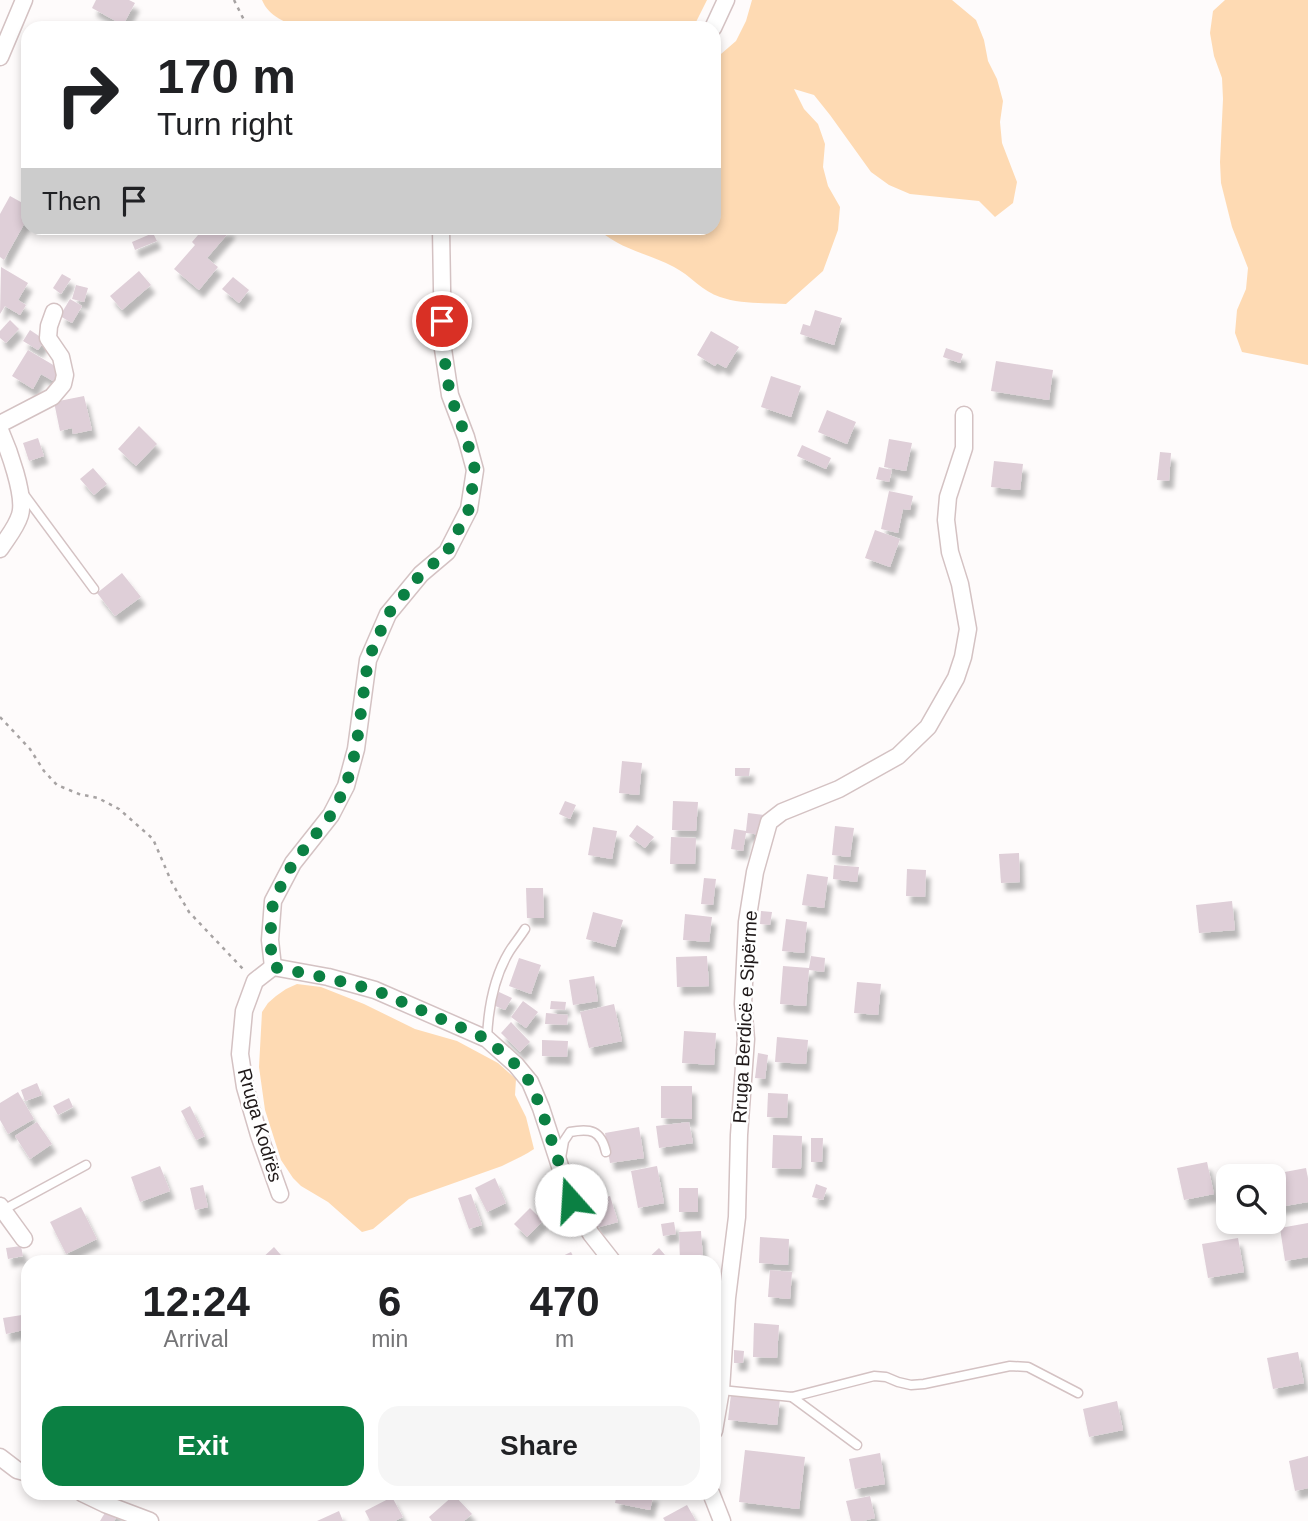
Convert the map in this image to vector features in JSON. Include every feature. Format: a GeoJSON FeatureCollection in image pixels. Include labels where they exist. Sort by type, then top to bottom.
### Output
{"type":"FeatureCollection","features":[{"type":"Feature","properties":{"kind":"street"},"geometry":{"type":"LineString","coordinates":[[0,57],[24,0]]}},
{"type":"Feature","properties":{"kind":"street"},"geometry":{"type":"LineString","coordinates":[[716,21],[726,0]]}},
{"type":"Feature","properties":{"kind":"street"},"geometry":{"type":"LineString","coordinates":[[273,967],[270,940],[273,901],[293,863],[331,815],[346,786],[356,749],[368,660],[388,614],[421,574],[447,552],[469,509],[475,470],[450,395],[443,349],[441,235]]}},
{"type":"Feature","properties":{"kind":"street"},"geometry":{"type":"LineString","coordinates":[[0,424],[52,397],[64,384],[61,358],[48,338],[54,312]]}},
{"type":"Feature","properties":{"kind":"street","name":"Rruga Berdicë e Sipërme"},"geometry":{"type":"LineString","coordinates":[[721,1390],[727,1298],[737,1217],[739,1135],[746,1039],[743,1004],[747,922],[755,872],[769,822],[782,812],[839,789],[898,756],[928,727],[956,678],[968,629],[960,584],[950,552],[946,520],[948,498],[964,448],[964,415]]}},
{"type":"Feature","properties":{"kind":"street"},"geometry":{"type":"LineString","coordinates":[[0,430],[22,499],[16,526],[0,549]]}},
{"type":"Feature","properties":{"kind":"street"},"geometry":{"type":"LineString","coordinates":[[255,981],[273,967],[328,978],[375,990],[487,1039],[516,1065],[530,1082],[571,1200],[591,1234],[608,1255]]}},
{"type":"Feature","properties":{"kind":"street","name":"Rruga Kodrës"},"geometry":{"type":"LineString","coordinates":[[255,981],[244,1012],[240,1054],[245,1087],[280,1194]]}},
{"type":"Feature","properties":{"kind":"street"},"geometry":{"type":"LineString","coordinates":[[1,1208],[24,1239]]}},
{"type":"Feature","properties":{"kind":"street"},"geometry":{"type":"LineString","coordinates":[[0,1457],[21,1471]]}},
{"type":"Feature","properties":{"kind":"street"},"geometry":{"type":"LineString","coordinates":[[97,1500],[150,1521]]}},
{"type":"Feature","properties":{"kind":"street"},"geometry":{"type":"LineString","coordinates":[[714,1500],[722,1521]]}},
{"type":"Feature","properties":{"kind":"lane"},"geometry":{"type":"LineString","coordinates":[[18,485],[94,589]]}},
{"type":"Feature","properties":{"kind":"lane"},"geometry":{"type":"LineString","coordinates":[[487,1039],[488,1016],[495,987],[508,954],[525,929]]}},
{"type":"Feature","properties":{"kind":"lane"},"geometry":{"type":"LineString","coordinates":[[559,1165],[564,1141],[570,1132],[582,1129],[595,1133],[604,1140],[606,1152]]}},
{"type":"Feature","properties":{"kind":"lane"},"geometry":{"type":"LineString","coordinates":[[1,1208],[86,1165]]}},
{"type":"Feature","properties":{"kind":"lane"},"geometry":{"type":"LineString","coordinates":[[721,1390],[792,1397],[874,1376],[911,1385],[1010,1366],[1028,1367],[1078,1393]]}},
{"type":"Feature","properties":{"kind":"lane"},"geometry":{"type":"LineString","coordinates":[[792,1397],[857,1445]]}},
{"type":"Feature","properties":{"kind":"path"},"geometry":{"type":"LineString","coordinates":[[234,0],[244,21]]}},
{"type":"Feature","properties":{"kind":"path"},"geometry":{"type":"LineString","coordinates":[[0,717],[30,750],[57,786],[98,798],[120,809],[153,839],[172,883],[189,912],[255,981]]}},
{"type":"Feature","properties":{"kind":"shaded area"},"geometry":{"type":"Polygon","coordinates":[[[262,0],[707,0],[696,21],[284,21],[265,6],[262,0]]]}},
{"type":"Feature","properties":{"kind":"shaded area"},"geometry":{"type":"Polygon","coordinates":[[[752,0],[952,0],[976,20],[988,61],[997,79],[1003,101],[1000,122],[1002,143],[1017,182],[1013,203],[995,217],[979,201],[910,194],[889,185],[871,172],[814,95],[794,89],[804,109],[818,124],[825,144],[823,167],[828,186],[840,207],[838,230],[823,271],[786,304],[744,302],[714,295],[674,267],[606,236],[721,235],[721,54],[736,41],[752,0]]]}},
{"type":"Feature","properties":{"kind":"shaded area"},"geometry":{"type":"Polygon","coordinates":[[[1225,0],[1308,0],[1308,365],[1242,352],[1235,333],[1237,310],[1246,289],[1248,268],[1232,227],[1221,183],[1222,78],[1210,33],[1213,11],[1225,0]]]}},
{"type":"Feature","properties":{"kind":"shaded area"},"geometry":{"type":"Polygon","coordinates":[[[297,984],[321,987],[415,1029],[457,1041],[498,1063],[516,1079],[515,1095],[526,1117],[534,1149],[502,1166],[409,1199],[373,1229],[362,1232],[328,1202],[293,1178],[281,1160],[265,1110],[259,1067],[262,1012],[276,996],[297,984]]]}},
{"type":"Feature","properties":{"kind":"building"},"geometry":{"type":"Polygon","coordinates":[[[96,0],[129,0],[135,3],[125,21],[116,21],[92,8],[96,0]]]}},
{"type":"Feature","properties":{"kind":"building"},"geometry":{"type":"Polygon","coordinates":[[[10,196],[21,202],[21,230],[4,260],[0,257],[0,214],[10,196]]]}},
{"type":"Feature","properties":{"kind":"building"},"geometry":{"type":"Polygon","coordinates":[[[148,235],[154,235],[157,241],[135,250],[132,242],[148,235]]]}},
{"type":"Feature","properties":{"kind":"building"},"geometry":{"type":"Polygon","coordinates":[[[198,235],[227,235],[207,258],[218,267],[199,290],[174,269],[195,245],[192,242],[198,235]]]}},
{"type":"Feature","properties":{"kind":"building"},"geometry":{"type":"Polygon","coordinates":[[[1,267],[28,283],[18,300],[26,305],[20,315],[5,306],[0,314],[1,267]]]}},
{"type":"Feature","properties":{"kind":"building"},"geometry":{"type":"Polygon","coordinates":[[[139,271],[151,285],[122,310],[110,296],[139,271]]]}},
{"type":"Feature","properties":{"kind":"building"},"geometry":{"type":"Polygon","coordinates":[[[62,274],[71,279],[61,294],[53,288],[62,274]]]}},
{"type":"Feature","properties":{"kind":"building"},"geometry":{"type":"Polygon","coordinates":[[[233,277],[249,290],[239,303],[222,289],[233,277]]]}},
{"type":"Feature","properties":{"kind":"building"},"geometry":{"type":"Polygon","coordinates":[[[76,285],[88,288],[84,302],[72,299],[76,285]]]}},
{"type":"Feature","properties":{"kind":"building"},"geometry":{"type":"Polygon","coordinates":[[[70,299],[82,306],[72,323],[60,316],[70,299]]]}},
{"type":"Feature","properties":{"kind":"building"},"geometry":{"type":"Polygon","coordinates":[[[815,310],[842,318],[834,345],[800,334],[803,324],[810,326],[815,310]]]}},
{"type":"Feature","properties":{"kind":"building"},"geometry":{"type":"Polygon","coordinates":[[[10,320],[19,329],[6,343],[0,338],[0,331],[10,320]]]}},
{"type":"Feature","properties":{"kind":"building"},"geometry":{"type":"Polygon","coordinates":[[[30,330],[45,340],[38,350],[23,341],[30,330]]]}},
{"type":"Feature","properties":{"kind":"building"},"geometry":{"type":"Polygon","coordinates":[[[711,331],[739,347],[726,368],[717,363],[715,366],[697,355],[711,331]]]}},
{"type":"Feature","properties":{"kind":"building"},"geometry":{"type":"Polygon","coordinates":[[[946,348],[963,354],[960,363],[943,357],[946,348]]]}},
{"type":"Feature","properties":{"kind":"building"},"geometry":{"type":"Polygon","coordinates":[[[28,350],[60,369],[53,381],[41,374],[33,389],[12,376],[28,350]]]}},
{"type":"Feature","properties":{"kind":"building"},"geometry":{"type":"Polygon","coordinates":[[[996,361],[1053,370],[1049,400],[991,391],[996,361]]]}},
{"type":"Feature","properties":{"kind":"building"},"geometry":{"type":"Polygon","coordinates":[[[771,376],[801,386],[791,417],[761,407],[771,376]]]}},
{"type":"Feature","properties":{"kind":"building"},"geometry":{"type":"Polygon","coordinates":[[[84,396],[92,430],[73,434],[72,428],[60,431],[54,402],[84,396]]]}},
{"type":"Feature","properties":{"kind":"building"},"geometry":{"type":"Polygon","coordinates":[[[827,410],[856,422],[847,444],[818,432],[827,410]]]}},
{"type":"Feature","properties":{"kind":"building"},"geometry":{"type":"Polygon","coordinates":[[[139,426],[157,444],[136,466],[118,449],[139,426]]]}},
{"type":"Feature","properties":{"kind":"building"},"geometry":{"type":"Polygon","coordinates":[[[38,438],[44,456],[29,461],[23,443],[38,438]]]}},
{"type":"Feature","properties":{"kind":"building"},"geometry":{"type":"Polygon","coordinates":[[[889,439],[912,443],[906,471],[884,467],[889,439]]]}},
{"type":"Feature","properties":{"kind":"building"},"geometry":{"type":"Polygon","coordinates":[[[802,445],[831,458],[826,469],[797,456],[802,445]]]}},
{"type":"Feature","properties":{"kind":"building"},"geometry":{"type":"Polygon","coordinates":[[[1160,452],[1171,453],[1169,481],[1157,480],[1160,452]]]}},
{"type":"Feature","properties":{"kind":"building"},"geometry":{"type":"Polygon","coordinates":[[[994,461],[1023,464],[1020,490],[991,487],[994,461]]]}},
{"type":"Feature","properties":{"kind":"building"},"geometry":{"type":"Polygon","coordinates":[[[879,467],[892,470],[889,482],[876,479],[879,467]]]}},
{"type":"Feature","properties":{"kind":"building"},"geometry":{"type":"Polygon","coordinates":[[[93,468],[107,484],[94,495],[80,479],[93,468]]]}},
{"type":"Feature","properties":{"kind":"building"},"geometry":{"type":"Polygon","coordinates":[[[889,491],[913,496],[910,510],[903,509],[898,533],[881,529],[889,491]]]}},
{"type":"Feature","properties":{"kind":"building"},"geometry":{"type":"Polygon","coordinates":[[[875,530],[900,539],[890,567],[865,558],[875,530]]]}},
{"type":"Feature","properties":{"kind":"building"},"geometry":{"type":"Polygon","coordinates":[[[122,573],[141,597],[115,616],[97,593],[122,573]]]}},
{"type":"Feature","properties":{"kind":"building"},"geometry":{"type":"Polygon","coordinates":[[[622,761],[642,763],[639,795],[619,793],[622,761]]]}},
{"type":"Feature","properties":{"kind":"building"},"geometry":{"type":"Polygon","coordinates":[[[735,768],[750,768],[749,776],[735,776],[735,768]]]}},
{"type":"Feature","properties":{"kind":"building"},"geometry":{"type":"Polygon","coordinates":[[[565,801],[576,805],[570,819],[559,814],[565,801]]]}},
{"type":"Feature","properties":{"kind":"building"},"geometry":{"type":"Polygon","coordinates":[[[673,801],[698,802],[696,831],[672,830],[673,801]]]}},
{"type":"Feature","properties":{"kind":"building"},"geometry":{"type":"Polygon","coordinates":[[[748,813],[764,815],[762,835],[746,833],[743,851],[731,849],[734,829],[746,831],[748,813]]]}},
{"type":"Feature","properties":{"kind":"building"},"geometry":{"type":"Polygon","coordinates":[[[637,825],[654,837],[645,848],[629,836],[637,825]]]}},
{"type":"Feature","properties":{"kind":"building"},"geometry":{"type":"Polygon","coordinates":[[[835,826],[854,828],[850,857],[832,855],[835,826]]]}},
{"type":"Feature","properties":{"kind":"building"},"geometry":{"type":"Polygon","coordinates":[[[593,827],[617,831],[612,859],[588,855],[593,827]]]}},
{"type":"Feature","properties":{"kind":"building"},"geometry":{"type":"Polygon","coordinates":[[[671,837],[696,838],[695,864],[670,864],[671,837]]]}},
{"type":"Feature","properties":{"kind":"building"},"geometry":{"type":"Polygon","coordinates":[[[1019,853],[1020,882],[1001,883],[999,854],[1019,853]]]}},
{"type":"Feature","properties":{"kind":"building"},"geometry":{"type":"Polygon","coordinates":[[[834,865],[859,867],[857,882],[833,879],[834,865]]]}},
{"type":"Feature","properties":{"kind":"building"},"geometry":{"type":"Polygon","coordinates":[[[907,869],[926,870],[925,897],[906,896],[907,869]]]}},
{"type":"Feature","properties":{"kind":"building"},"geometry":{"type":"Polygon","coordinates":[[[807,874],[828,877],[824,908],[802,905],[807,874]]]}},
{"type":"Feature","properties":{"kind":"building"},"geometry":{"type":"Polygon","coordinates":[[[704,878],[716,879],[713,905],[701,904],[704,878]]]}},
{"type":"Feature","properties":{"kind":"building"},"geometry":{"type":"Polygon","coordinates":[[[526,888],[543,888],[544,918],[527,918],[526,888]]]}},
{"type":"Feature","properties":{"kind":"building"},"geometry":{"type":"Polygon","coordinates":[[[1232,901],[1235,930],[1199,933],[1196,905],[1232,901]]]}},
{"type":"Feature","properties":{"kind":"building"},"geometry":{"type":"Polygon","coordinates":[[[761,911],[772,912],[770,925],[760,924],[761,911]]]}},
{"type":"Feature","properties":{"kind":"building"},"geometry":{"type":"Polygon","coordinates":[[[593,912],[623,920],[615,947],[586,939],[593,912]]]}},
{"type":"Feature","properties":{"kind":"building"},"geometry":{"type":"Polygon","coordinates":[[[685,914],[712,917],[709,942],[683,940],[685,914]]]}},
{"type":"Feature","properties":{"kind":"building"},"geometry":{"type":"Polygon","coordinates":[[[786,919],[807,922],[804,953],[782,951],[786,919]]]}},
{"type":"Feature","properties":{"kind":"building"},"geometry":{"type":"Polygon","coordinates":[[[707,956],[709,986],[677,987],[676,957],[707,956]]]}},
{"type":"Feature","properties":{"kind":"building"},"geometry":{"type":"Polygon","coordinates":[[[811,956],[825,958],[824,972],[809,970],[806,1006],[780,1004],[783,966],[809,968],[811,956]]]}},
{"type":"Feature","properties":{"kind":"building"},"geometry":{"type":"Polygon","coordinates":[[[519,958],[541,965],[531,994],[509,986],[519,958]]]}},
{"type":"Feature","properties":{"kind":"building"},"geometry":{"type":"Polygon","coordinates":[[[594,976],[598,1001],[573,1005],[569,980],[594,976]]]}},
{"type":"Feature","properties":{"kind":"building"},"geometry":{"type":"Polygon","coordinates":[[[857,982],[881,984],[878,1015],[854,1013],[857,982]]]}},
{"type":"Feature","properties":{"kind":"building"},"geometry":{"type":"Polygon","coordinates":[[[499,992],[512,998],[505,1010],[493,1005],[499,992]]]}},
{"type":"Feature","properties":{"kind":"building"},"geometry":{"type":"Polygon","coordinates":[[[523,1001],[538,1012],[526,1028],[511,1017],[523,1001]]]}},
{"type":"Feature","properties":{"kind":"building"},"geometry":{"type":"Polygon","coordinates":[[[551,1001],[566,1002],[565,1010],[550,1009],[551,1001]]]}},
{"type":"Feature","properties":{"kind":"building"},"geometry":{"type":"Polygon","coordinates":[[[614,1004],[622,1041],[589,1048],[580,1012],[614,1004]]]}},
{"type":"Feature","properties":{"kind":"building"},"geometry":{"type":"Polygon","coordinates":[[[546,1013],[568,1015],[567,1025],[545,1024],[546,1013]]]}},
{"type":"Feature","properties":{"kind":"building"},"geometry":{"type":"Polygon","coordinates":[[[511,1022],[530,1042],[520,1052],[501,1033],[511,1022]]]}},
{"type":"Feature","properties":{"kind":"building"},"geometry":{"type":"Polygon","coordinates":[[[684,1031],[716,1033],[714,1065],[682,1063],[684,1031]]]}},
{"type":"Feature","properties":{"kind":"building"},"geometry":{"type":"Polygon","coordinates":[[[777,1037],[808,1040],[806,1064],[775,1062],[777,1037]]]}},
{"type":"Feature","properties":{"kind":"building"},"geometry":{"type":"Polygon","coordinates":[[[542,1040],[568,1041],[567,1057],[542,1056],[542,1040]]]}},
{"type":"Feature","properties":{"kind":"building"},"geometry":{"type":"Polygon","coordinates":[[[758,1053],[768,1055],[765,1079],[755,1078],[758,1053]]]}},
{"type":"Feature","properties":{"kind":"building"},"geometry":{"type":"Polygon","coordinates":[[[37,1083],[42,1095],[25,1101],[21,1090],[37,1083]]]}},
{"type":"Feature","properties":{"kind":"building"},"geometry":{"type":"Polygon","coordinates":[[[661,1086],[692,1086],[692,1119],[661,1118],[661,1086]]]}},
{"type":"Feature","properties":{"kind":"building"},"geometry":{"type":"Polygon","coordinates":[[[18,1092],[34,1119],[8,1134],[0,1120],[0,1103],[18,1092]]]}},
{"type":"Feature","properties":{"kind":"building"},"geometry":{"type":"Polygon","coordinates":[[[768,1093],[788,1094],[787,1118],[767,1117],[768,1093]]]}},
{"type":"Feature","properties":{"kind":"building"},"geometry":{"type":"Polygon","coordinates":[[[69,1098],[73,1107],[58,1115],[53,1106],[69,1098]]]}},
{"type":"Feature","properties":{"kind":"building"},"geometry":{"type":"Polygon","coordinates":[[[190,1106],[205,1136],[196,1140],[181,1111],[190,1106]]]}},
{"type":"Feature","properties":{"kind":"building"},"geometry":{"type":"Polygon","coordinates":[[[37,1122],[52,1144],[30,1159],[15,1136],[37,1122]]]}},
{"type":"Feature","properties":{"kind":"building"},"geometry":{"type":"Polygon","coordinates":[[[689,1122],[693,1143],[659,1148],[656,1126],[689,1122]]]}},
{"type":"Feature","properties":{"kind":"building"},"geometry":{"type":"Polygon","coordinates":[[[639,1127],[644,1158],[610,1163],[605,1133],[639,1127]]]}},
{"type":"Feature","properties":{"kind":"building"},"geometry":{"type":"Polygon","coordinates":[[[773,1135],[802,1136],[801,1169],[772,1168],[773,1135]]]}},
{"type":"Feature","properties":{"kind":"building"},"geometry":{"type":"Polygon","coordinates":[[[811,1138],[823,1138],[822,1162],[811,1162],[811,1138]]]}},
{"type":"Feature","properties":{"kind":"building"},"geometry":{"type":"Polygon","coordinates":[[[1207,1162],[1214,1194],[1184,1200],[1177,1168],[1207,1162]]]}},
{"type":"Feature","properties":{"kind":"building"},"geometry":{"type":"Polygon","coordinates":[[[160,1166],[170,1191],[140,1202],[131,1177],[160,1166]]]}},
{"type":"Feature","properties":{"kind":"building"},"geometry":{"type":"Polygon","coordinates":[[[657,1166],[664,1203],[638,1208],[631,1171],[657,1166]]]}},
{"type":"Feature","properties":{"kind":"building"},"geometry":{"type":"Polygon","coordinates":[[[1306,1168],[1308,1202],[1286,1206],[1286,1172],[1306,1168]]]}},
{"type":"Feature","properties":{"kind":"building"},"geometry":{"type":"Polygon","coordinates":[[[495,1178],[506,1203],[487,1212],[475,1188],[495,1178]]]}},
{"type":"Feature","properties":{"kind":"building"},"geometry":{"type":"Polygon","coordinates":[[[816,1184],[827,1188],[823,1200],[812,1197],[816,1184]]]}},
{"type":"Feature","properties":{"kind":"building"},"geometry":{"type":"Polygon","coordinates":[[[203,1185],[208,1207],[195,1210],[190,1188],[203,1185]]]}},
{"type":"Feature","properties":{"kind":"building"},"geometry":{"type":"Polygon","coordinates":[[[679,1188],[698,1188],[698,1212],[679,1212],[679,1188]]]}},
{"type":"Feature","properties":{"kind":"building"},"geometry":{"type":"Polygon","coordinates":[[[471,1194],[482,1225],[469,1229],[458,1198],[471,1194]]]}},
{"type":"Feature","properties":{"kind":"building"},"geometry":{"type":"Polygon","coordinates":[[[610,1196],[618,1222],[596,1228],[589,1202],[610,1196]]]}},
{"type":"Feature","properties":{"kind":"building"},"geometry":{"type":"Polygon","coordinates":[[[81,1207],[97,1239],[66,1254],[50,1222],[81,1207]]]}},
{"type":"Feature","properties":{"kind":"building"},"geometry":{"type":"Polygon","coordinates":[[[530,1208],[543,1221],[527,1237],[514,1224],[530,1208]]]}},
{"type":"Feature","properties":{"kind":"building"},"geometry":{"type":"Polygon","coordinates":[[[674,1222],[676,1234],[663,1236],[661,1224],[674,1222]]]}},
{"type":"Feature","properties":{"kind":"building"},"geometry":{"type":"Polygon","coordinates":[[[1308,1223],[1308,1257],[1285,1261],[1281,1234],[1286,1234],[1286,1227],[1308,1223]]]}},
{"type":"Feature","properties":{"kind":"building"},"geometry":{"type":"Polygon","coordinates":[[[701,1231],[703,1255],[680,1255],[679,1232],[701,1231]]]}},
{"type":"Feature","properties":{"kind":"building"},"geometry":{"type":"Polygon","coordinates":[[[760,1237],[789,1239],[788,1265],[759,1263],[760,1237]]]}},
{"type":"Feature","properties":{"kind":"building"},"geometry":{"type":"Polygon","coordinates":[[[1238,1238],[1244,1272],[1208,1278],[1202,1244],[1238,1238]]]}},
{"type":"Feature","properties":{"kind":"building"},"geometry":{"type":"Polygon","coordinates":[[[21,1246],[23,1255],[8,1259],[6,1248],[21,1246]]]}},
{"type":"Feature","properties":{"kind":"building"},"geometry":{"type":"Polygon","coordinates":[[[274,1247],[281,1255],[265,1255],[274,1247]]]}},
{"type":"Feature","properties":{"kind":"building"},"geometry":{"type":"Polygon","coordinates":[[[659,1248],[665,1255],[652,1255],[659,1248]]]}},
{"type":"Feature","properties":{"kind":"building"},"geometry":{"type":"Polygon","coordinates":[[[770,1270],[792,1272],[790,1299],[768,1297],[770,1270]]]}},
{"type":"Feature","properties":{"kind":"building"},"geometry":{"type":"Polygon","coordinates":[[[21,1315],[21,1331],[6,1334],[3,1318],[21,1315]]]}},
{"type":"Feature","properties":{"kind":"building"},"geometry":{"type":"Polygon","coordinates":[[[754,1323],[779,1325],[777,1358],[753,1357],[754,1323]]]}},
{"type":"Feature","properties":{"kind":"building"},"geometry":{"type":"Polygon","coordinates":[[[734,1350],[744,1351],[743,1363],[734,1363],[734,1350]]]}},
{"type":"Feature","properties":{"kind":"building"},"geometry":{"type":"Polygon","coordinates":[[[1298,1352],[1304,1383],[1273,1389],[1267,1358],[1298,1352]]]}},
{"type":"Feature","properties":{"kind":"building"},"geometry":{"type":"Polygon","coordinates":[[[731,1394],[780,1399],[777,1425],[728,1420],[731,1394]]]}},
{"type":"Feature","properties":{"kind":"building"},"geometry":{"type":"Polygon","coordinates":[[[1117,1401],[1123,1430],[1089,1437],[1083,1409],[1117,1401]]]}},
{"type":"Feature","properties":{"kind":"building"},"geometry":{"type":"Polygon","coordinates":[[[745,1450],[805,1457],[799,1509],[739,1502],[745,1450]]]}},
{"type":"Feature","properties":{"kind":"building"},"geometry":{"type":"Polygon","coordinates":[[[880,1453],[885,1484],[855,1489],[849,1459],[880,1453]]]}},
{"type":"Feature","properties":{"kind":"building"},"geometry":{"type":"Polygon","coordinates":[[[1308,1456],[1308,1488],[1295,1491],[1289,1461],[1308,1456]]]}},
{"type":"Feature","properties":{"kind":"building"},"geometry":{"type":"Polygon","coordinates":[[[870,1496],[875,1518],[851,1521],[846,1501],[870,1496]]]}},
{"type":"Feature","properties":{"kind":"building"},"geometry":{"type":"Polygon","coordinates":[[[386,1500],[394,1500],[403,1517],[395,1521],[370,1521],[365,1511],[386,1500]]]}},
{"type":"Feature","properties":{"kind":"building"},"geometry":{"type":"Polygon","coordinates":[[[448,1500],[459,1500],[472,1514],[464,1521],[432,1521],[429,1517],[448,1500]]]}},
{"type":"Feature","properties":{"kind":"building"},"geometry":{"type":"Polygon","coordinates":[[[616,1500],[652,1500],[650,1510],[615,1503],[616,1500]]]}},
{"type":"Feature","properties":{"kind":"building"},"geometry":{"type":"Polygon","coordinates":[[[687,1505],[696,1521],[665,1521],[663,1518],[687,1505]]]}},
{"type":"Feature","properties":{"kind":"building"},"geometry":{"type":"Polygon","coordinates":[[[109,1506],[119,1513],[114,1521],[100,1521],[109,1506]]]}},
{"type":"Feature","properties":{"kind":"building"},"geometry":{"type":"Polygon","coordinates":[[[339,1511],[343,1521],[317,1521],[339,1511]]]}},
{"type":"Feature","properties":{"kind":"route"},"geometry":{"type":"LineString","coordinates":[[442,321],[450,395],[475,470],[469,509],[447,552],[421,574],[388,614],[368,660],[356,749],[346,786],[331,815],[293,863],[273,901],[270,940],[273,967],[375,990],[487,1039],[516,1065],[530,1082],[571,1200]]}}]}
